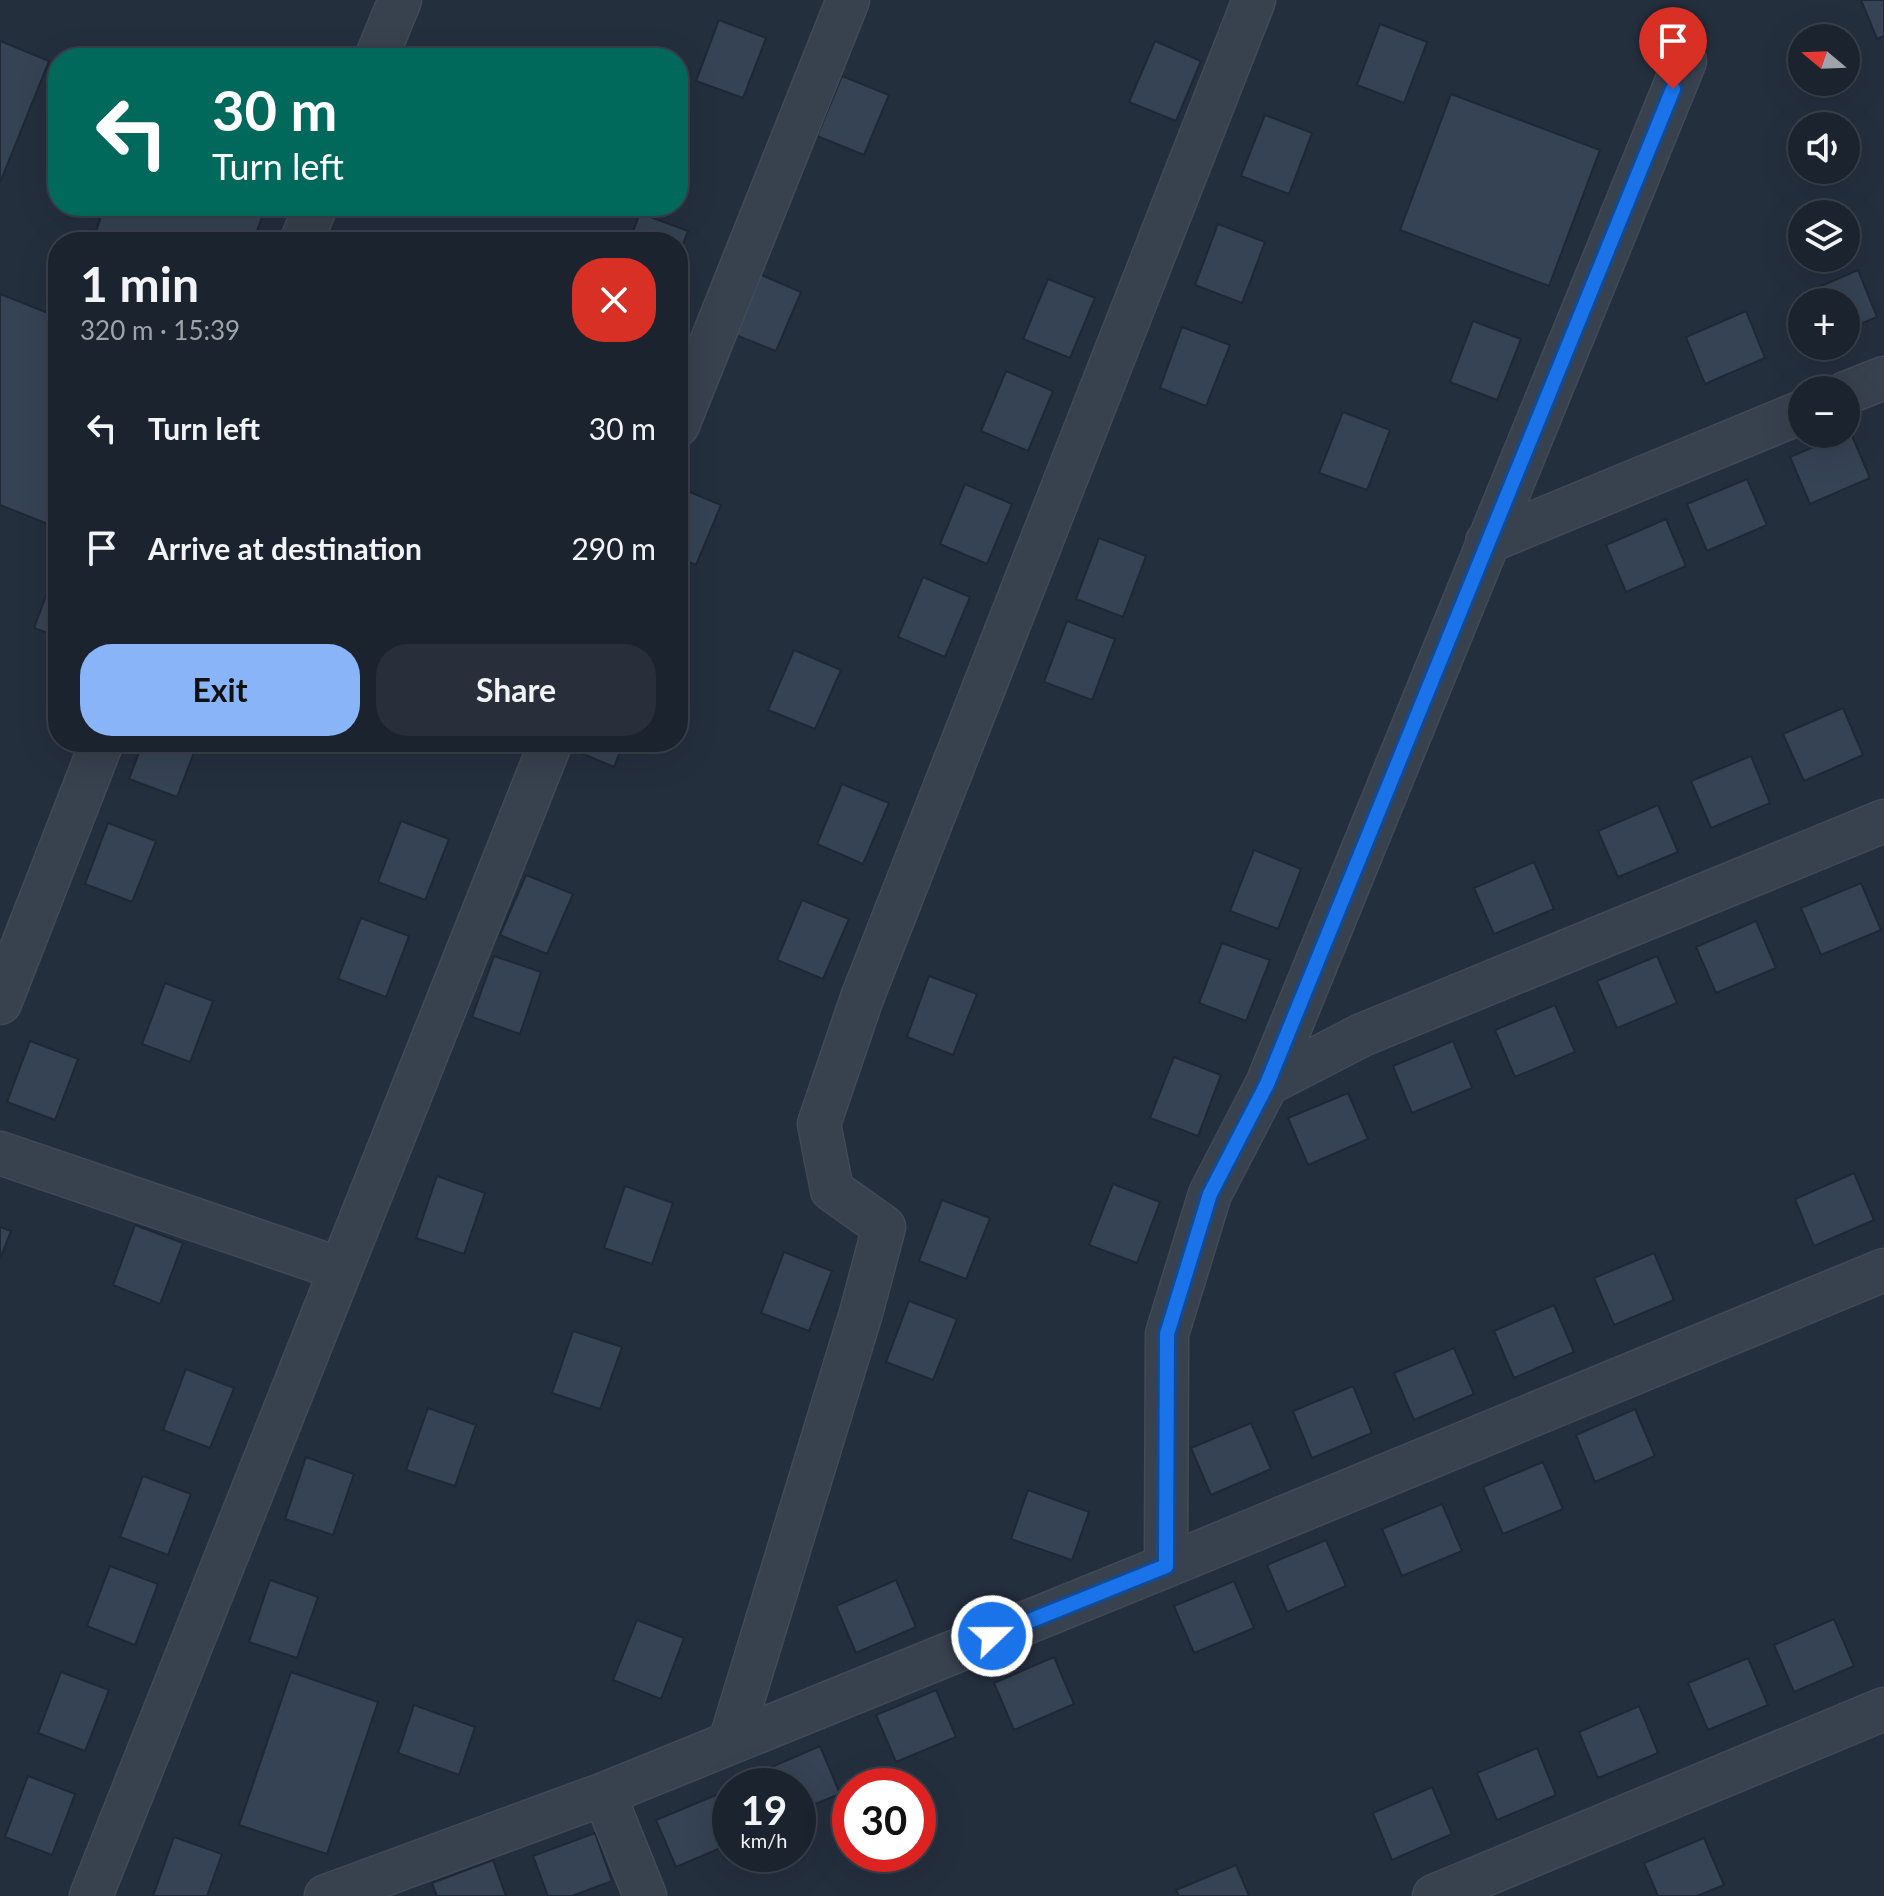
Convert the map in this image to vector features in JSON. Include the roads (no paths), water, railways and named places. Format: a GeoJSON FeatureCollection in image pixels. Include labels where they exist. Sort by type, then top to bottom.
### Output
{"type":"FeatureCollection","features":[{"type":"Feature","properties":{"kind":"street"},"geometry":{"type":"LineString","coordinates":[[380,48],[400,0]]}},
{"type":"Feature","properties":{"kind":"street"},"geometry":{"type":"LineString","coordinates":[[688,400],[848,0]]}},
{"type":"Feature","properties":{"kind":"street"},"geometry":{"type":"LineString","coordinates":[[730,1742],[861,1313],[884,1227],[832,1190],[819,1124],[862,998],[1254,0]]}},
{"type":"Feature","properties":{"kind":"street"},"geometry":{"type":"LineString","coordinates":[[1166,1566],[1167,1334],[1210,1194],[1267,1084],[1685,61]]}},
{"type":"Feature","properties":{"kind":"street"},"geometry":{"type":"LineString","coordinates":[[1860,387],[1884,378]]}},
{"type":"Feature","properties":{"kind":"street"},"geometry":{"type":"LineString","coordinates":[[1487,542],[1788,418]]}},
{"type":"Feature","properties":{"kind":"street"},"geometry":{"type":"LineString","coordinates":[[0,1003],[98,752]]}},
{"type":"Feature","properties":{"kind":"street"},"geometry":{"type":"LineString","coordinates":[[91,1896],[547,752]]}},
{"type":"Feature","properties":{"kind":"street"},"geometry":{"type":"LineString","coordinates":[[1267,1084],[1362,1035],[1884,821]]}},
{"type":"Feature","properties":{"kind":"street"},"geometry":{"type":"LineString","coordinates":[[0,1153],[340,1269]]}},
{"type":"Feature","properties":{"kind":"street"},"geometry":{"type":"LineString","coordinates":[[326,1896],[604,1794],[1884,1270]]}},
{"type":"Feature","properties":{"kind":"street"},"geometry":{"type":"LineString","coordinates":[[1434,1896],[1884,1709]]}},
{"type":"Feature","properties":{"kind":"street"},"geometry":{"type":"LineString","coordinates":[[604,1794],[645,1896]]}}]}
